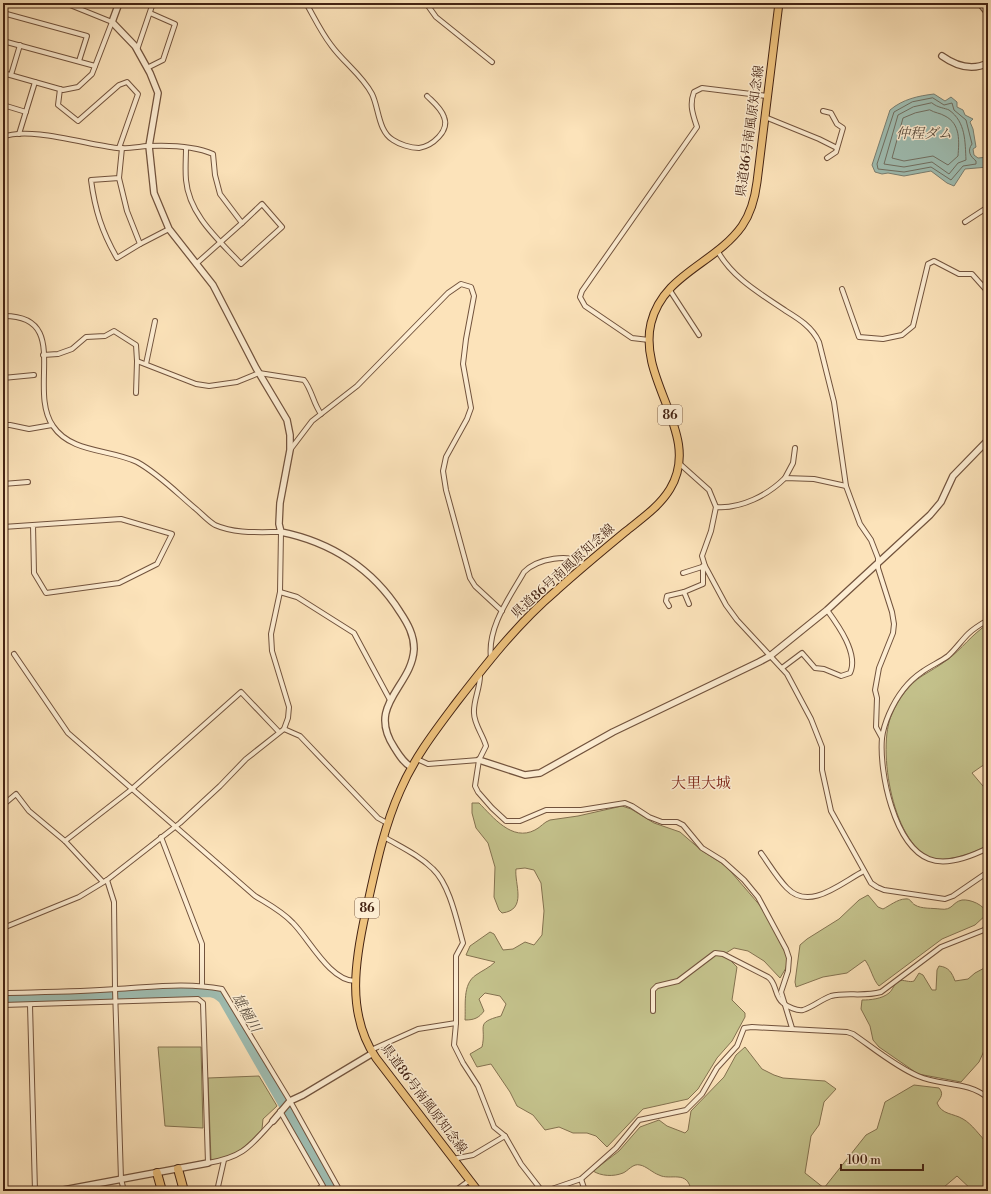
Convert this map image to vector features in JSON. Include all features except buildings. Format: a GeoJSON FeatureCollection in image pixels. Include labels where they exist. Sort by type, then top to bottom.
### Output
{"type":"FeatureCollection","features":[{"type":"Feature","properties":{"kind":"highway"},"geometry":{"type":"LineString","coordinates":[[178,1169],[184,1191]]}},
{"type":"Feature","properties":{"kind":"highway"},"geometry":{"type":"LineString","coordinates":[[157,1173],[162,1191]]}},
{"type":"Feature","properties":{"kind":"main road","name":"県道86号南風原知念線"},"geometry":{"type":"LineString","coordinates":[[478,1191],[372,1052],[359,1017],[355,981],[356,956],[387,823],[417,759],[491,658],[522,623],[585,565],[654,508],[669,490],[680,464],[678,442],[674,424],[660,391],[654,372],[649,340],[653,316],[660,300],[678,279],[717,250],[738,232],[752,206],[757,182],[779,3]]}},
{"type":"Feature","properties":{"kind":"street"},"geometry":{"type":"LineString","coordinates":[[3,928],[79,897],[104,881],[161,837],[210,795],[246,758],[284,729],[288,718],[289,707],[272,651],[271,634],[280,592],[280,503],[290,450],[290,434],[287,420],[259,373],[213,285],[169,229],[154,193],[149,146],[158,93],[147,68],[137,50],[112,22],[65,3]]}},
{"type":"Feature","properties":{"kind":"street"},"geometry":{"type":"LineString","coordinates":[[3,73],[60,89],[78,87],[92,74],[96,66],[119,3]]}},
{"type":"Feature","properties":{"kind":"street"},"geometry":{"type":"LineString","coordinates":[[137,50],[153,3]]}},
{"type":"Feature","properties":{"kind":"street"},"geometry":{"type":"LineString","coordinates":[[306,3],[331,45],[370,90],[375,100],[384,132],[388,136],[400,144],[420,148],[441,135],[445,128],[445,117],[427,96]]}},
{"type":"Feature","properties":{"kind":"street"},"geometry":{"type":"LineString","coordinates":[[426,3],[436,17],[492,62]]}},
{"type":"Feature","properties":{"kind":"street"},"geometry":{"type":"LineString","coordinates":[[980,3],[988,13]]}},
{"type":"Feature","properties":{"kind":"street"},"geometry":{"type":"LineString","coordinates":[[3,13],[87,36],[79,62]]}},
{"type":"Feature","properties":{"kind":"street"},"geometry":{"type":"LineString","coordinates":[[147,68],[163,60],[174,24],[150,13]]}},
{"type":"Feature","properties":{"kind":"street"},"geometry":{"type":"LineString","coordinates":[[3,41],[96,66]]}},
{"type":"Feature","properties":{"kind":"street"},"geometry":{"type":"LineString","coordinates":[[11,75],[20,45]]}},
{"type":"Feature","properties":{"kind":"street"},"geometry":{"type":"LineString","coordinates":[[942,56],[950,62],[965,67],[980,66],[988,62]]}},
{"type":"Feature","properties":{"kind":"street"},"geometry":{"type":"LineString","coordinates":[[19,134],[35,82]]}},
{"type":"Feature","properties":{"kind":"street"},"geometry":{"type":"LineString","coordinates":[[60,89],[58,105],[78,121],[119,85],[126,82],[138,94],[120,148],[119,178],[127,211],[140,244]]}},
{"type":"Feature","properties":{"kind":"street"},"geometry":{"type":"LineString","coordinates":[[649,340],[632,338],[585,306],[580,297],[582,291],[697,127],[691,104],[694,92],[702,88],[767,96]]}},
{"type":"Feature","properties":{"kind":"street"},"geometry":{"type":"LineString","coordinates":[[3,106],[26,112]]}},
{"type":"Feature","properties":{"kind":"street"},"geometry":{"type":"LineString","coordinates":[[823,111],[833,114],[836,124],[843,128],[836,152],[827,158]]}},
{"type":"Feature","properties":{"kind":"street"},"geometry":{"type":"LineString","coordinates":[[765,117],[837,148]]}},
{"type":"Feature","properties":{"kind":"street"},"geometry":{"type":"LineString","coordinates":[[3,137],[12,133],[48,136],[120,148],[149,146],[203,150],[213,154],[215,175],[220,194],[242,223]]}},
{"type":"Feature","properties":{"kind":"street"},"geometry":{"type":"LineString","coordinates":[[186,148],[186,180],[190,198],[204,224],[220,242],[241,264],[282,227],[262,204],[242,223],[220,242],[196,264]]}},
{"type":"Feature","properties":{"kind":"street"},"geometry":{"type":"LineString","coordinates":[[119,178],[91,180],[96,210],[104,236],[117,258],[169,229]]}},
{"type":"Feature","properties":{"kind":"street"},"geometry":{"type":"LineString","coordinates":[[965,222],[988,207]]}},
{"type":"Feature","properties":{"kind":"street"},"geometry":{"type":"LineString","coordinates":[[717,250],[720,257],[743,280],[804,322],[816,335],[822,352],[834,402],[846,486],[860,524],[871,540],[877,554],[878,568],[894,624],[891,642],[879,668],[874,690],[877,698],[876,727],[882,738]]}},
{"type":"Feature","properties":{"kind":"street"},"geometry":{"type":"LineString","coordinates":[[842,289],[859,337],[883,339],[902,335],[913,326],[928,264],[934,261],[959,274],[972,274],[988,292]]}},
{"type":"Feature","properties":{"kind":"street"},"geometry":{"type":"LineString","coordinates":[[290,450],[304,430],[320,414],[357,386],[448,293],[460,284],[471,287],[474,296],[463,364],[470,408],[467,419],[446,457],[443,474],[470,578],[475,586],[502,611]]}},
{"type":"Feature","properties":{"kind":"street"},"geometry":{"type":"LineString","coordinates":[[669,289],[700,335]]}},
{"type":"Feature","properties":{"kind":"street"},"geometry":{"type":"LineString","coordinates":[[3,316],[12,316],[32,321],[42,336],[44,402],[52,425],[69,442],[136,462],[150,470],[214,524],[231,530],[281,532],[317,542],[342,554],[377,580],[394,602],[412,634],[414,648],[409,665],[390,700],[384,716],[386,733],[401,758],[412,767]]}},
{"type":"Feature","properties":{"kind":"street"},"geometry":{"type":"LineString","coordinates":[[146,364],[155,321]]}},
{"type":"Feature","properties":{"kind":"street"},"geometry":{"type":"LineString","coordinates":[[43,355],[58,354],[72,349],[86,337],[105,336],[114,331],[136,345],[136,393]]}},
{"type":"Feature","properties":{"kind":"street"},"geometry":{"type":"LineString","coordinates":[[137,361],[196,384],[209,386],[237,382],[259,373],[304,380],[320,414]]}},
{"type":"Feature","properties":{"kind":"street"},"geometry":{"type":"LineString","coordinates":[[3,378],[34,375]]}},
{"type":"Feature","properties":{"kind":"street"},"geometry":{"type":"LineString","coordinates":[[3,425],[29,429],[52,425]]}},
{"type":"Feature","properties":{"kind":"street"},"geometry":{"type":"LineString","coordinates":[[417,759],[428,764],[479,760],[525,775],[540,773],[612,732],[770,656],[827,610],[930,515],[941,502],[953,476],[988,440]]}},
{"type":"Feature","properties":{"kind":"street"},"geometry":{"type":"LineString","coordinates":[[716,507],[731,507],[768,492],[785,478],[793,464],[795,448]]}},
{"type":"Feature","properties":{"kind":"street"},"geometry":{"type":"LineString","coordinates":[[669,606],[666,601],[667,596],[684,592],[703,584],[704,566],[702,556],[711,531],[716,507],[709,490],[680,464]]}},
{"type":"Feature","properties":{"kind":"street"},"geometry":{"type":"LineString","coordinates":[[785,478],[814,480],[846,486]]}},
{"type":"Feature","properties":{"kind":"street"},"geometry":{"type":"LineString","coordinates":[[3,484],[28,482]]}},
{"type":"Feature","properties":{"kind":"street"},"geometry":{"type":"LineString","coordinates":[[3,527],[121,519],[172,534],[157,564],[119,583],[46,593],[34,573],[33,525]]}},
{"type":"Feature","properties":{"kind":"street"},"geometry":{"type":"LineString","coordinates":[[491,658],[491,644],[502,611],[524,572],[535,563],[557,558],[580,561],[585,565]]}},
{"type":"Feature","properties":{"kind":"street"},"geometry":{"type":"LineString","coordinates":[[683,572],[704,566]]}},
{"type":"Feature","properties":{"kind":"street"},"geometry":{"type":"LineString","coordinates":[[704,566],[726,605],[737,620],[782,668],[792,683],[817,732],[822,747],[822,770],[831,810],[871,883],[876,887],[945,898],[953,896],[988,872]]}},
{"type":"Feature","properties":{"kind":"street"},"geometry":{"type":"LineString","coordinates":[[280,592],[296,597],[354,634],[390,700]]}},
{"type":"Feature","properties":{"kind":"street"},"geometry":{"type":"LineString","coordinates":[[684,592],[689,604]]}},
{"type":"Feature","properties":{"kind":"street"},"geometry":{"type":"LineString","coordinates":[[782,668],[802,653],[815,668],[824,669],[841,676],[850,673],[852,665],[847,643],[827,610]]}},
{"type":"Feature","properties":{"kind":"street"},"geometry":{"type":"LineString","coordinates":[[988,620],[970,632],[949,655],[923,671],[906,686],[889,713],[882,738],[884,777],[889,800],[894,815],[907,838],[920,854],[931,859],[942,861],[958,859],[988,848]]}},
{"type":"Feature","properties":{"kind":"street"},"geometry":{"type":"LineString","coordinates":[[14,654],[68,733],[255,896],[292,921],[323,961],[335,972],[347,981],[355,981]]}},
{"type":"Feature","properties":{"kind":"street"},"geometry":{"type":"LineString","coordinates":[[480,673],[480,684],[474,706],[474,716],[486,746],[479,760],[475,786],[478,792],[506,821],[520,821],[546,810],[581,810],[625,803],[649,818],[662,822],[677,822],[688,830],[702,848],[723,861],[744,880],[758,897],[786,949],[789,958],[788,971],[781,992],[783,1004],[792,1028]]}},
{"type":"Feature","properties":{"kind":"street"},"geometry":{"type":"LineString","coordinates":[[65,841],[132,789],[241,692],[279,732]]}},
{"type":"Feature","properties":{"kind":"street"},"geometry":{"type":"LineString","coordinates":[[284,729],[300,736],[378,818],[387,823]]}},
{"type":"Feature","properties":{"kind":"street"},"geometry":{"type":"LineString","coordinates":[[3,805],[16,794],[29,811],[65,841],[104,881],[114,902],[115,990],[121,1178],[124,1191]]}},
{"type":"Feature","properties":{"kind":"street"},"geometry":{"type":"LineString","coordinates":[[161,837],[202,944],[202,985]]}},
{"type":"Feature","properties":{"kind":"street"},"geometry":{"type":"LineString","coordinates":[[384,837],[415,854],[435,870],[449,896],[463,943],[456,956],[456,1023],[454,1044],[463,1063],[478,1086],[494,1127],[505,1136],[520,1164],[542,1191]]}},
{"type":"Feature","properties":{"kind":"street"},"geometry":{"type":"LineString","coordinates":[[761,853],[788,889],[808,897],[822,895],[864,871]]}},
{"type":"Feature","properties":{"kind":"street"},"geometry":{"type":"LineString","coordinates":[[652,1011],[653,990],[657,986],[678,981],[715,953],[723,954],[771,979],[776,994],[783,1004],[791,1008],[803,1010],[832,996],[870,996],[881,992],[941,947],[984,930],[988,925]]}},
{"type":"Feature","properties":{"kind":"street"},"geometry":{"type":"LineString","coordinates":[[3,993],[115,990],[156,986],[202,985],[222,989],[340,1191]]}},
{"type":"Feature","properties":{"kind":"street"},"geometry":{"type":"LineString","coordinates":[[3,1005],[116,1000],[198,999],[203,1003],[208,1163]]}},
{"type":"Feature","properties":{"kind":"street"},"geometry":{"type":"LineString","coordinates":[[30,1005],[35,1191]]}},
{"type":"Feature","properties":{"kind":"street"},"geometry":{"type":"LineString","coordinates":[[58,1191],[121,1178],[157,1173],[224,1160],[246,1151],[288,1102],[303,1095],[372,1052],[418,1029],[456,1023]]}},
{"type":"Feature","properties":{"kind":"street"},"geometry":{"type":"LineString","coordinates":[[546,1191],[581,1179],[616,1148],[639,1120],[686,1110],[702,1094],[717,1068],[736,1046],[744,1028],[792,1028],[853,1034],[917,1076],[970,1087],[988,1098]]}},
{"type":"Feature","properties":{"kind":"street"},"geometry":{"type":"LineString","coordinates":[[280,1110],[323,1186],[314,1191]]}},
{"type":"Feature","properties":{"kind":"street"},"geometry":{"type":"LineString","coordinates":[[453,1159],[473,1155],[505,1136]]}},
{"type":"Feature","properties":{"kind":"street"},"geometry":{"type":"LineString","coordinates":[[217,1191],[224,1160]]}},
{"type":"Feature","properties":{"kind":"street"},"geometry":{"type":"LineString","coordinates":[[581,1179],[585,1191]]}},
{"type":"Feature","properties":{"kind":"street"},"geometry":{"type":"LineString","coordinates":[[455,1191],[470,1180]]}},
{"type":"Feature","properties":{"kind":"shaded area"},"geometry":{"type":"Polygon","coordinates":[[[988,624],[988,764],[972,773],[988,792],[988,845],[963,856],[949,859],[936,859],[921,852],[909,838],[899,818],[892,796],[888,772],[886,749],[888,729],[894,709],[908,688],[917,679],[952,656],[977,632],[988,624]]]}},
{"type":"Feature","properties":{"kind":"shaded area"},"geometry":{"type":"Polygon","coordinates":[[[472,803],[479,803],[497,821],[519,833],[527,833],[535,830],[550,820],[578,816],[622,806],[631,809],[654,823],[680,832],[701,850],[726,866],[763,909],[788,958],[786,968],[780,978],[764,961],[748,951],[734,948],[726,953],[728,958],[737,967],[732,1000],[745,1013],[745,1017],[732,1041],[717,1058],[698,1089],[688,1099],[643,1109],[607,1147],[596,1136],[587,1133],[573,1133],[559,1127],[545,1130],[533,1115],[517,1106],[510,1092],[491,1064],[477,1067],[470,1054],[482,1047],[484,1023],[501,1016],[506,1004],[500,996],[485,993],[479,999],[484,1011],[476,1018],[465,1020],[466,996],[469,984],[476,975],[495,962],[466,955],[470,946],[490,932],[494,934],[503,950],[513,949],[525,942],[534,945],[542,935],[544,911],[541,883],[534,870],[525,868],[516,869],[518,895],[515,907],[510,911],[502,913],[499,910],[494,897],[495,867],[488,843],[476,828],[472,813],[472,803]]]}},
{"type":"Feature","properties":{"kind":"shaded area"},"geometry":{"type":"Polygon","coordinates":[[[868,895],[878,907],[883,909],[902,899],[909,899],[920,907],[944,909],[948,909],[959,901],[965,900],[980,905],[987,914],[975,925],[942,939],[879,986],[865,960],[847,973],[823,977],[796,987],[795,982],[800,945],[839,919],[859,900],[868,895]]]}},
{"type":"Feature","properties":{"kind":"shaded area"},"geometry":{"type":"Polygon","coordinates":[[[939,966],[950,971],[955,981],[968,979],[975,973],[988,966],[988,1042],[979,1062],[961,1082],[918,1074],[879,1047],[873,1040],[870,1026],[861,1009],[862,1000],[883,997],[890,992],[897,982],[914,981],[919,973],[923,975],[932,990],[936,990],[937,970],[939,966]]]}},
{"type":"Feature","properties":{"kind":"shaded area"},"geometry":{"type":"Polygon","coordinates":[[[158,1047],[201,1047],[203,1128],[165,1126],[158,1047]]]}},
{"type":"Feature","properties":{"kind":"shaded area"},"geometry":{"type":"Polygon","coordinates":[[[745,1047],[762,1069],[774,1075],[783,1078],[825,1081],[836,1089],[824,1102],[819,1125],[811,1136],[805,1173],[824,1188],[866,1135],[877,1129],[885,1102],[914,1085],[939,1088],[942,1094],[937,1103],[939,1107],[945,1112],[966,1121],[988,1144],[988,1191],[973,1191],[957,1176],[944,1187],[944,1191],[691,1191],[686,1180],[678,1177],[663,1177],[640,1165],[635,1165],[623,1173],[615,1175],[603,1175],[593,1171],[619,1151],[640,1127],[659,1120],[667,1126],[685,1133],[688,1130],[691,1111],[724,1077],[736,1055],[745,1047]]]}},
{"type":"Feature","properties":{"kind":"shaded area"},"geometry":{"type":"Polygon","coordinates":[[[259,1076],[277,1106],[263,1119],[262,1129],[246,1146],[227,1157],[211,1160],[208,1078],[259,1076]]]}},
{"type":"Feature","properties":{"kind":"water","name":"仲程ダム"},"geometry":{"type":"Polygon","coordinates":[[[934,94],[945,101],[951,97],[957,102],[957,107],[963,110],[965,115],[973,119],[970,122],[973,129],[976,147],[973,149],[974,155],[978,158],[988,157],[988,167],[965,169],[954,186],[947,183],[931,171],[904,176],[875,172],[872,165],[890,110],[900,103],[911,99],[934,94]]]}},
{"type":"Feature","properties":{"kind":"waterway","name":"雄樋川"},"geometry":{"type":"LineString","coordinates":[[3,999],[206,992],[211,992],[218,995],[223,999],[333,1191]]}},
{"type":"Feature","properties":{"kind":"district","name":"大里大城"},"geometry":{"type":"Point","coordinates":[701,783]}}]}
